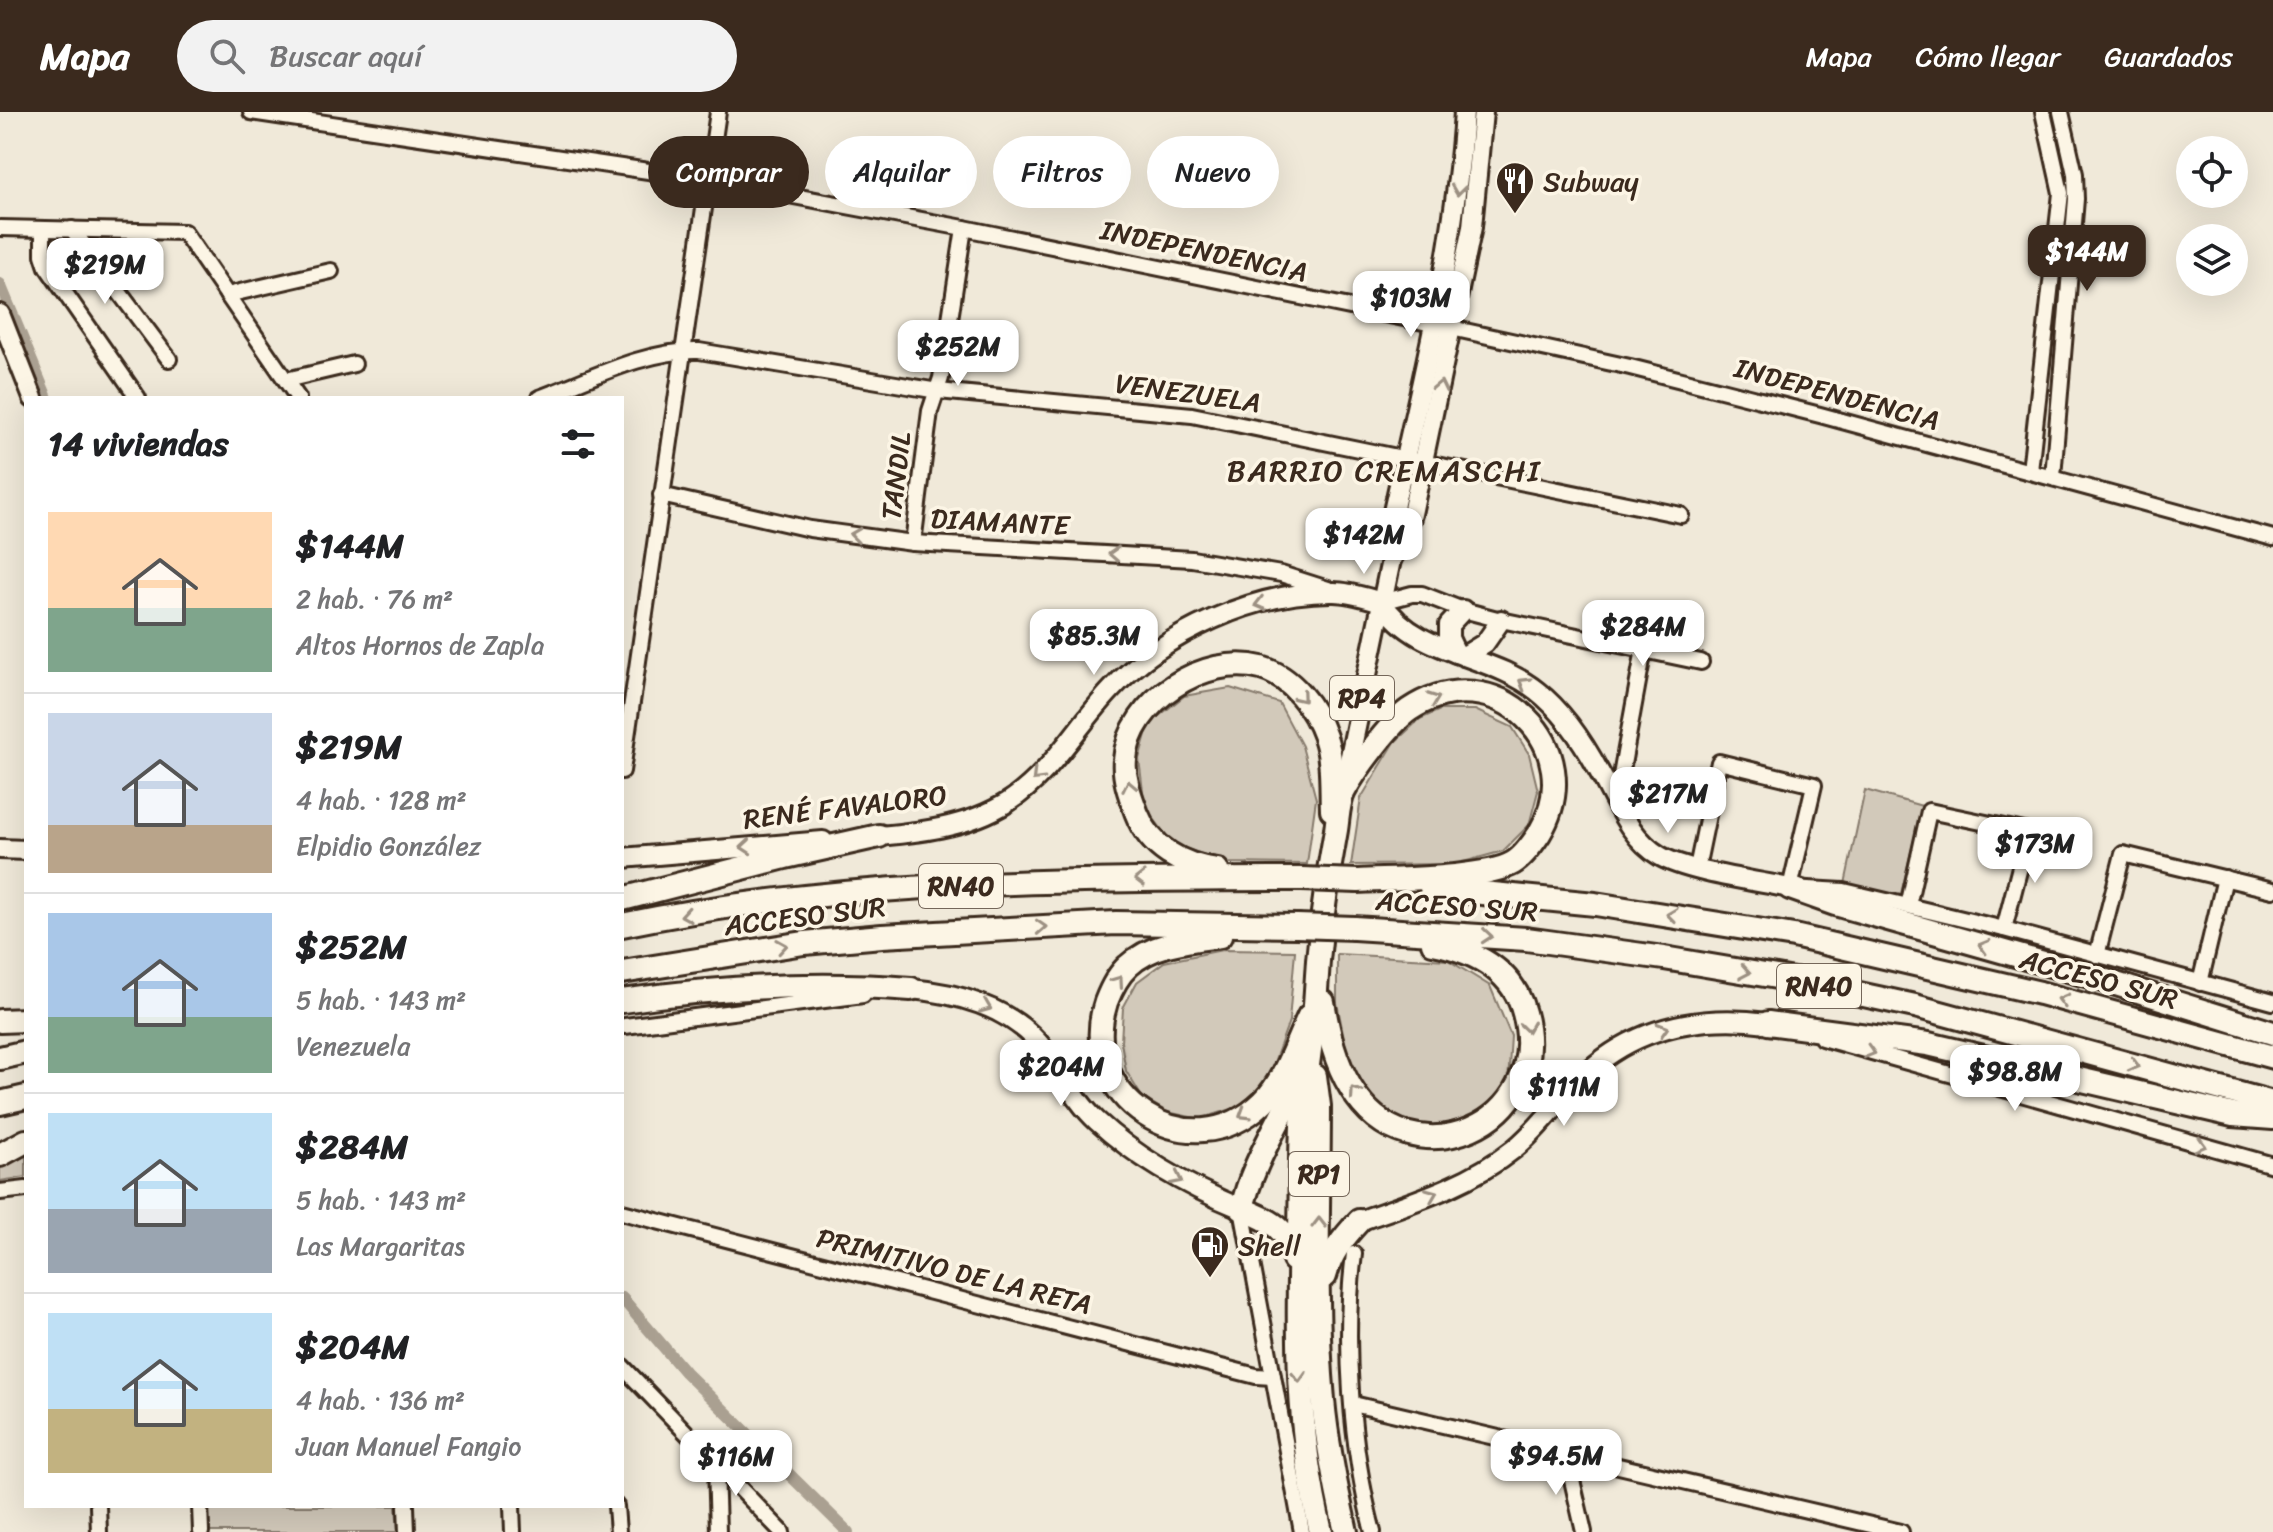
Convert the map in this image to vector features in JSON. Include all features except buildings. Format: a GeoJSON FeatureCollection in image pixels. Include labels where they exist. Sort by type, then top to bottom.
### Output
{"type":"FeatureCollection","features":[{"type":"Feature","properties":{"kind":"highway"},"geometry":{"type":"LineString","coordinates":[[1302,879],[1207,869],[1183,863],[1156,845],[1141,825],[1124,762],[1131,734],[1149,708],[1180,682],[1204,671],[1232,665],[1261,668],[1279,676],[1299,692],[1316,717],[1326,740],[1330,763],[1333,844]]}},
{"type":"Feature","properties":{"kind":"highway"},"geometry":{"type":"LineString","coordinates":[[1342,793],[1387,731],[1408,711],[1455,691],[1486,694],[1517,709],[1539,732],[1548,749],[1553,773],[1554,798],[1546,823],[1535,841],[1514,863],[1466,874],[1358,881]]}},
{"type":"Feature","properties":{"kind":"highway","name":"RP4"},"geometry":{"type":"LineString","coordinates":[[1312,1047],[1324,904],[1342,793]]}},
{"type":"Feature","properties":{"kind":"highway"},"geometry":{"type":"LineString","coordinates":[[624,898],[879,836]]}},
{"type":"Feature","properties":{"kind":"highway","name":"ACCESO SUR"},"geometry":{"type":"LineString","coordinates":[[624,925],[771,902],[881,890],[1095,879],[1358,881],[1595,904],[1794,936],[2040,993],[2273,1057]]}},
{"type":"Feature","properties":{"kind":"highway"},"geometry":{"type":"LineString","coordinates":[[1790,888],[2273,1033]]}},
{"type":"Feature","properties":{"kind":"highway","name":"ACCESO SUR"},"geometry":{"type":"LineString","coordinates":[[624,972],[804,943],[1116,923],[1297,926],[1476,935],[1552,942],[1794,980],[1974,1022],[2273,1103]]}},
{"type":"Feature","properties":{"kind":"highway"},"geometry":{"type":"LineString","coordinates":[[1297,926],[1186,940],[1160,948],[1128,966],[1111,989],[1101,1019],[1103,1056],[1114,1084],[1133,1107],[1146,1116],[1160,1125],[1186,1131],[1213,1129],[1244,1116],[1263,1102],[1275,1086],[1315,1004]]}},
{"type":"Feature","properties":{"kind":"highway"},"geometry":{"type":"LineString","coordinates":[[1317,964],[1330,1042],[1351,1090],[1379,1120],[1401,1132],[1444,1137],[1466,1132],[1499,1111],[1520,1083],[1529,1043],[1521,999],[1503,975],[1482,959],[1457,948],[1354,928]]}},
{"type":"Feature","properties":{"kind":"highway"},"geometry":{"type":"LineString","coordinates":[[624,1001],[721,989],[911,989]]}},
{"type":"Feature","properties":{"kind":"highway"},"geometry":{"type":"LineString","coordinates":[[0,1021],[24,1020]]}},
{"type":"Feature","properties":{"kind":"highway"},"geometry":{"type":"LineString","coordinates":[[1768,1023],[1928,1044],[2233,1115],[2273,1118]]}},
{"type":"Feature","properties":{"kind":"highway"},"geometry":{"type":"LineString","coordinates":[[1309,1300],[1284,1232],[1271,1220],[1242,1209],[1255,1167],[1279,1124],[1312,1047]]}},
{"type":"Feature","properties":{"kind":"highway","name":"RP1"},"geometry":{"type":"LineString","coordinates":[[1312,1047],[1319,1106],[1309,1300],[1299,1397],[1309,1474],[1321,1532]]}},
{"type":"Feature","properties":{"kind":"highway"},"geometry":{"type":"LineString","coordinates":[[0,1058],[24,1052]]}},
{"type":"Feature","properties":{"kind":"highway"},"geometry":{"type":"LineString","coordinates":[[0,1103],[24,1097]]}},
{"type":"Feature","properties":{"kind":"highway"},"geometry":{"type":"LineString","coordinates":[[0,1155],[24,1142]]}},
{"type":"Feature","properties":{"kind":"highway"},"geometry":{"type":"LineString","coordinates":[[1309,1300],[1342,1239],[1359,1221]]}},
{"type":"Feature","properties":{"kind":"highway","name":"RP1"},"geometry":{"type":"LineString","coordinates":[[1309,1300],[1327,1435],[1346,1532]]}},
{"type":"Feature","properties":{"kind":"main road","name":"RP4"},"geometry":{"type":"LineString","coordinates":[[1443,326],[1464,112]]}},
{"type":"Feature","properties":{"kind":"main road","name":"RP4"},"geometry":{"type":"LineString","coordinates":[[1342,793],[1391,560],[1389,530],[1414,460],[1443,326],[1472,227],[1483,112]]}},
{"type":"Feature","properties":{"kind":"main road"},"geometry":{"type":"LineString","coordinates":[[0,314],[32,396]]}},
{"type":"Feature","properties":{"kind":"main road","name":"RENÉ FAVALORO"},"geometry":{"type":"LineString","coordinates":[[624,858],[879,836],[950,826],[980,816],[1009,801],[1043,771],[1113,687],[1180,635],[1252,606],[1304,595],[1337,592],[1382,602]]}},
{"type":"Feature","properties":{"kind":"main road"},"geometry":{"type":"LineString","coordinates":[[1382,602],[1392,618],[1406,630],[1518,678],[1538,691],[1578,737],[1616,803],[1643,842],[1660,856],[1697,868],[1790,888]]}},
{"type":"Feature","properties":{"kind":"main road"},"geometry":{"type":"LineString","coordinates":[[1460,654],[1449,638],[1449,625],[1463,610]]}},
{"type":"Feature","properties":{"kind":"main road"},"geometry":{"type":"LineString","coordinates":[[1460,654],[1485,643],[1501,620]]}},
{"type":"Feature","properties":{"kind":"main road"},"geometry":{"type":"LineString","coordinates":[[0,849],[24,850]]}},
{"type":"Feature","properties":{"kind":"main road"},"geometry":{"type":"LineString","coordinates":[[911,989],[946,992],[997,1011],[1036,1040],[1095,1119],[1163,1172],[1242,1209]]}},
{"type":"Feature","properties":{"kind":"main road"},"geometry":{"type":"LineString","coordinates":[[1359,1221],[1453,1186],[1503,1157],[1529,1135],[1583,1076],[1624,1044],[1661,1028],[1687,1022],[1741,1019],[1768,1023]]}},
{"type":"Feature","properties":{"kind":"street","name":"INDEPENDENCIA"},"geometry":{"type":"LineString","coordinates":[[251,112],[311,116],[648,170]]}},
{"type":"Feature","properties":{"kind":"street"},"geometry":{"type":"LineString","coordinates":[[715,136],[718,112]]}},
{"type":"Feature","properties":{"kind":"street"},"geometry":{"type":"LineString","coordinates":[[2030,471],[2061,193],[2043,112]]}},
{"type":"Feature","properties":{"kind":"street"},"geometry":{"type":"LineString","coordinates":[[2053,477],[2076,199],[2075,174],[2061,112]]}},
{"type":"Feature","properties":{"kind":"street","name":"INDEPENDENCIA"},"geometry":{"type":"LineString","coordinates":[[809,199],[1443,326],[1630,367],[2053,477],[2273,538]]}},
{"type":"Feature","properties":{"kind":"street"},"geometry":{"type":"LineString","coordinates":[[624,757],[705,208]]}},
{"type":"Feature","properties":{"kind":"street"},"geometry":{"type":"LineString","coordinates":[[0,228],[184,232],[297,396]]}},
{"type":"Feature","properties":{"kind":"street","name":"TANDIL"},"geometry":{"type":"LineString","coordinates":[[913,543],[930,411],[938,391],[964,228]]}},
{"type":"Feature","properties":{"kind":"street"},"geometry":{"type":"LineString","coordinates":[[43,229],[43,255],[47,267],[137,396]]}},
{"type":"Feature","properties":{"kind":"street"},"geometry":{"type":"LineString","coordinates":[[72,229],[169,359]]}},
{"type":"Feature","properties":{"kind":"street"},"geometry":{"type":"LineString","coordinates":[[227,295],[331,271]]}},
{"type":"Feature","properties":{"kind":"street"},"geometry":{"type":"LineString","coordinates":[[545,396],[655,356],[683,351]]}},
{"type":"Feature","properties":{"kind":"street","name":"VENEZUELA"},"geometry":{"type":"LineString","coordinates":[[683,351],[938,391],[1192,415],[1681,515]]}},
{"type":"Feature","properties":{"kind":"street"},"geometry":{"type":"LineString","coordinates":[[286,380],[354,364]]}},
{"type":"Feature","properties":{"kind":"street","name":"DIAMANTE"},"geometry":{"type":"LineString","coordinates":[[661,495],[810,529],[913,543],[1192,559],[1281,574],[1337,592]]}},
{"type":"Feature","properties":{"kind":"street"},"geometry":{"type":"LineString","coordinates":[[1382,602],[1417,594],[1501,620],[1701,662]]}},
{"type":"Feature","properties":{"kind":"street"},"geometry":{"type":"LineString","coordinates":[[1616,803],[1644,649]]}},
{"type":"Feature","properties":{"kind":"street"},"geometry":{"type":"LineString","coordinates":[[1697,868],[1719,762],[1814,785],[1790,888],[1844,891],[1908,906],[2273,1002]]}},
{"type":"Feature","properties":{"kind":"street"},"geometry":{"type":"LineString","coordinates":[[1908,906],[1929,811],[2029,832],[2004,929]]}},
{"type":"Feature","properties":{"kind":"street"},"geometry":{"type":"LineString","coordinates":[[2097,955],[2123,854],[2273,890]]}},
{"type":"Feature","properties":{"kind":"street"},"geometry":{"type":"LineString","coordinates":[[2200,983],[2225,878]]}},
{"type":"Feature","properties":{"kind":"street"},"geometry":{"type":"LineString","coordinates":[[624,1027],[911,989]]}},
{"type":"Feature","properties":{"kind":"street"},"geometry":{"type":"LineString","coordinates":[[624,1027],[668,994]]}},
{"type":"Feature","properties":{"kind":"street"},"geometry":{"type":"LineString","coordinates":[[1768,1023],[2273,1165]]}},
{"type":"Feature","properties":{"kind":"street"},"geometry":{"type":"LineString","coordinates":[[0,1192],[24,1189]]}},
{"type":"Feature","properties":{"kind":"street"},"geometry":{"type":"LineString","coordinates":[[1242,1209],[1302,1532]]}},
{"type":"Feature","properties":{"kind":"street","name":"PRIMITIVO DE LA RETA"},"geometry":{"type":"LineString","coordinates":[[624,1213],[1256,1376],[1273,1377]]}},
{"type":"Feature","properties":{"kind":"street"},"geometry":{"type":"LineString","coordinates":[[1354,1254],[1349,1320],[1353,1404],[1366,1503],[1373,1532]]}},
{"type":"Feature","properties":{"kind":"street"},"geometry":{"type":"LineString","coordinates":[[624,1368],[782,1532]]}},
{"type":"Feature","properties":{"kind":"street"},"geometry":{"type":"LineString","coordinates":[[1353,1404],[1901,1532]]}},
{"type":"Feature","properties":{"kind":"street"},"geometry":{"type":"LineString","coordinates":[[1566,1454],[1584,1532]]}},
{"type":"Feature","properties":{"kind":"street"},"geometry":{"type":"LineString","coordinates":[[716,1464],[718,1532]]}},
{"type":"Feature","properties":{"kind":"street"},"geometry":{"type":"LineString","coordinates":[[98,1508],[99,1532]]}},
{"type":"Feature","properties":{"kind":"street"},"geometry":{"type":"LineString","coordinates":[[200,1508],[201,1532]]}},
{"type":"Feature","properties":{"kind":"street"},"geometry":{"type":"LineString","coordinates":[[406,1508],[407,1532]]}},
{"type":"Feature","properties":{"kind":"street"},"geometry":{"type":"LineString","coordinates":[[512,1508],[513,1532]]}},
{"type":"Feature","properties":{"kind":"street"},"geometry":{"type":"LineString","coordinates":[[616,1508],[618,1532]]}},
{"type":"Feature","properties":{"kind":"shaded area"},"geometry":{"type":"Polygon","coordinates":[[[1230,688],[1279,703],[1302,746],[1316,799],[1307,864],[1228,863],[1173,844],[1145,807],[1139,759],[1149,724],[1184,696],[1230,688]]]}},
{"type":"Feature","properties":{"kind":"shaded area"},"geometry":{"type":"Polygon","coordinates":[[[1440,710],[1475,710],[1512,727],[1529,754],[1538,791],[1529,825],[1503,851],[1456,864],[1351,865],[1361,798],[1395,742],[1420,719],[1440,710]]]}},
{"type":"Feature","properties":{"kind":"shaded area"},"geometry":{"type":"Polygon","coordinates":[[[1865,790],[1922,806],[1900,898],[1845,884],[1865,790]]]}},
{"type":"Feature","properties":{"kind":"shaded area"},"geometry":{"type":"Polygon","coordinates":[[[1222,950],[1295,951],[1289,1021],[1265,1087],[1235,1108],[1200,1119],[1167,1112],[1142,1097],[1126,1071],[1121,1042],[1123,1008],[1137,982],[1164,962],[1222,950]]]}},
{"type":"Feature","properties":{"kind":"shaded area"},"geometry":{"type":"Polygon","coordinates":[[[1337,954],[1448,960],[1490,986],[1511,1036],[1508,1083],[1482,1115],[1455,1127],[1404,1123],[1376,1104],[1349,1063],[1337,1003],[1337,954]]]}},
{"type":"Feature","properties":{"kind":"shaded area"},"geometry":{"type":"Polygon","coordinates":[[[24,1155],[24,1177],[0,1181],[0,1167],[24,1155]]]}},
{"type":"Feature","properties":{"kind":"shaded area"},"geometry":{"type":"Polygon","coordinates":[[[209,1508],[396,1508],[398,1532],[210,1532],[209,1508]]]}},
{"type":"Feature","properties":{"kind":"waterway"},"geometry":{"type":"LineString","coordinates":[[0,284],[46,396]]}},
{"type":"Feature","properties":{"kind":"waterway"},"geometry":{"type":"LineString","coordinates":[[624,1300],[685,1372],[848,1532]]}},
{"type":"Feature","properties":{"kind":"place","name":"Subway"},"geometry":{"type":"Point","coordinates":[1515,215]}},
{"type":"Feature","properties":{"kind":"place","name":"Shell"},"geometry":{"type":"Point","coordinates":[1210,1279]}},
{"type":"Feature","properties":{"kind":"district","name":"BARRIO CREMASCHI"},"geometry":{"type":"Point","coordinates":[1384,471]}}]}
